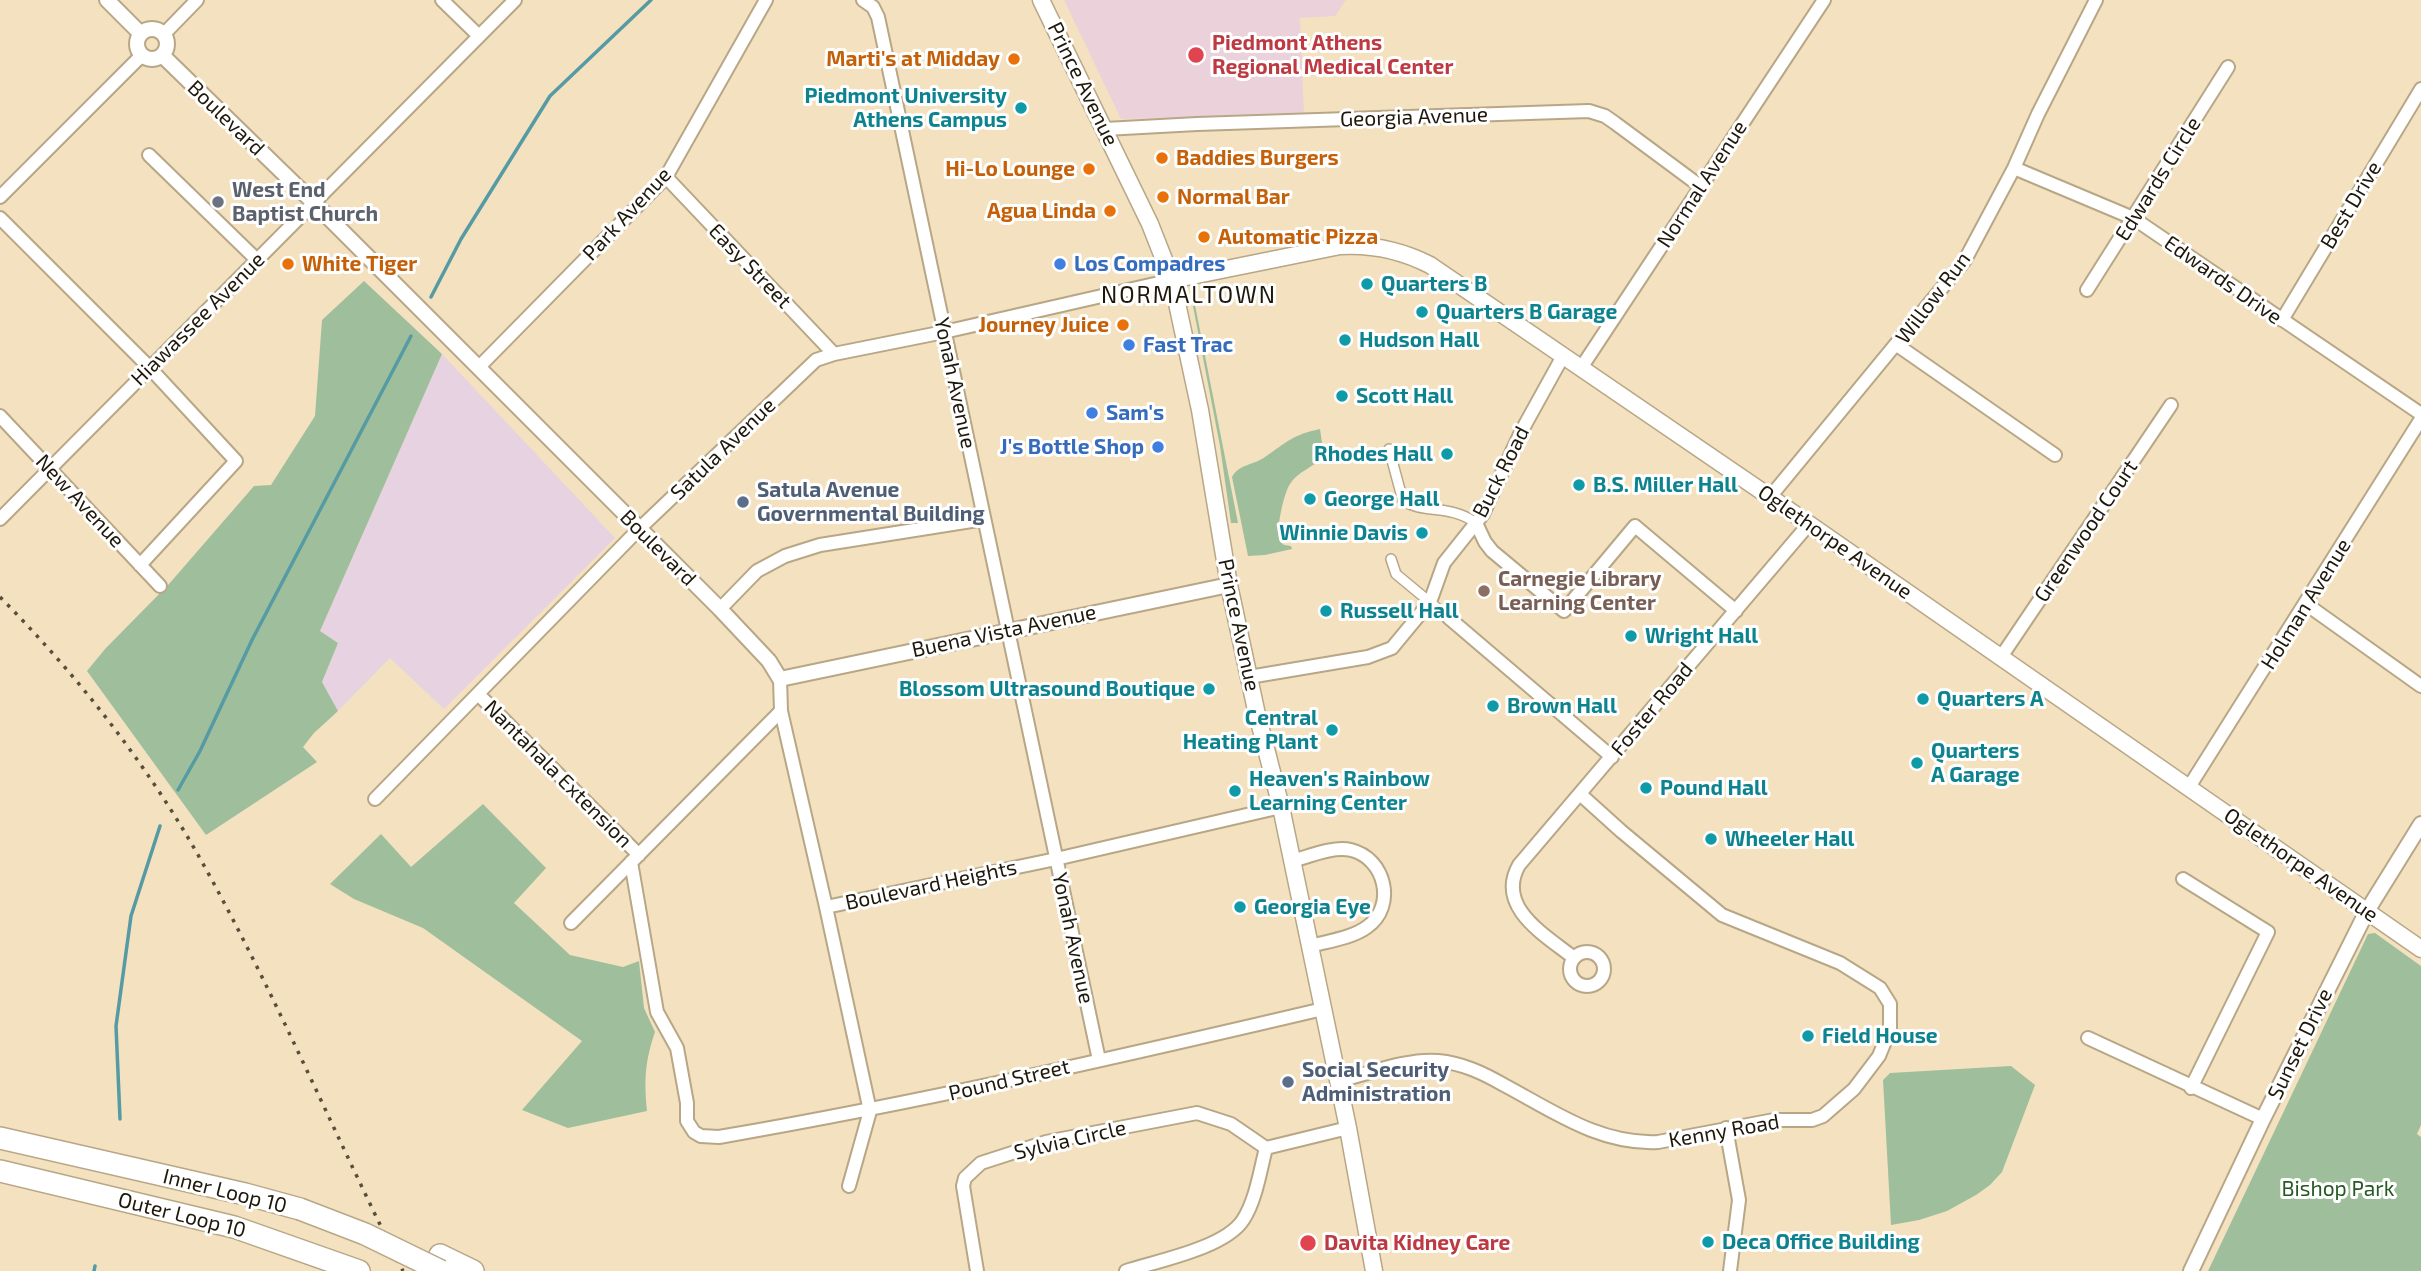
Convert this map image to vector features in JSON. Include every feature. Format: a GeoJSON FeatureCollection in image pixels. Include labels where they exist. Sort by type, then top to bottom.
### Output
{"type":"FeatureCollection","features":[{"type":"Feature","properties":{"kind":"highway","name":"Inner Loop 10"},"geometry":{"type":"LineString","coordinates":[[0,1138],[179,1179],[370,1228],[441,1263],[473,1271]]}},
{"type":"Feature","properties":{"kind":"highway","name":"Outer Loop 10"},"geometry":{"type":"LineString","coordinates":[[0,1171],[234,1227],[359,1271]]}},
{"type":"Feature","properties":{"kind":"main road","name":"Prince Avenue"},"geometry":{"type":"LineString","coordinates":[[1041,0],[1150,224],[1172,280],[1200,410],[1229,585],[1281,807],[1376,1271]]}},
{"type":"Feature","properties":{"kind":"main road","name":"Oglethorpe Avenue"},"geometry":{"type":"LineString","coordinates":[[1172,280],[1340,246],[1391,249],[1430,265],[1770,497],[2421,949]]}},
{"type":"Feature","properties":{"kind":"street"},"geometry":{"type":"LineString","coordinates":[[107,0],[141,34]]}},
{"type":"Feature","properties":{"kind":"street"},"geometry":{"type":"LineString","coordinates":[[163,35],[197,0]]}},
{"type":"Feature","properties":{"kind":"street"},"geometry":{"type":"LineString","coordinates":[[442,0],[479,36]]}},
{"type":"Feature","properties":{"kind":"street","name":"Hiawassee Avenue"},"geometry":{"type":"LineString","coordinates":[[0,519],[515,0]]}},
{"type":"Feature","properties":{"kind":"street","name":"Park Avenue"},"geometry":{"type":"LineString","coordinates":[[478,368],[666,177],[766,0]]}},
{"type":"Feature","properties":{"kind":"street","name":"Yonah Avenue"},"geometry":{"type":"LineString","coordinates":[[863,0],[873,7],[878,17],[1099,1060]]}},
{"type":"Feature","properties":{"kind":"street","name":"Normal Avenue"},"geometry":{"type":"LineString","coordinates":[[1581,368],[1824,0]]}},
{"type":"Feature","properties":{"kind":"street","name":"Willow Run"},"geometry":{"type":"LineString","coordinates":[[1770,497],[1965,260],[2014,168],[2038,114],[2096,0]]}},
{"type":"Feature","properties":{"kind":"street"},"geometry":{"type":"LineString","coordinates":[[152,30],[163,35],[166,45],[162,55],[151,59],[142,55],[137,44],[141,34],[152,30]]}},
{"type":"Feature","properties":{"kind":"street"},"geometry":{"type":"LineString","coordinates":[[0,197],[142,55]]}},
{"type":"Feature","properties":{"kind":"street","name":"Boulevard"},"geometry":{"type":"LineString","coordinates":[[162,55],[720,609],[769,661],[780,679]]}},
{"type":"Feature","properties":{"kind":"street","name":"Edwards Circle"},"geometry":{"type":"LineString","coordinates":[[2087,290],[2228,68]]}},
{"type":"Feature","properties":{"kind":"street","name":"Best Drive"},"geometry":{"type":"LineString","coordinates":[[2281,320],[2421,89]]}},
{"type":"Feature","properties":{"kind":"street","name":"Georgia Avenue"},"geometry":{"type":"LineString","coordinates":[[1105,129],[1589,111],[1605,116],[1700,186]]}},
{"type":"Feature","properties":{"kind":"street"},"geometry":{"type":"LineString","coordinates":[[149,155],[257,260]]}},
{"type":"Feature","properties":{"kind":"street","name":"Edwards Drive"},"geometry":{"type":"LineString","coordinates":[[2014,168],[2133,218],[2421,414]]}},
{"type":"Feature","properties":{"kind":"street","name":"Easy Street"},"geometry":{"type":"LineString","coordinates":[[666,177],[834,354]]}},
{"type":"Feature","properties":{"kind":"street"},"geometry":{"type":"LineString","coordinates":[[0,218],[149,367],[236,461],[140,565]]}},
{"type":"Feature","properties":{"kind":"street","name":"Satula Avenue"},"geometry":{"type":"LineString","coordinates":[[375,799],[639,529],[816,360],[1172,280]]}},
{"type":"Feature","properties":{"kind":"street"},"geometry":{"type":"LineString","coordinates":[[1897,345],[2054,455]]}},
{"type":"Feature","properties":{"kind":"street","name":"Buck Road"},"geometry":{"type":"LineString","coordinates":[[1250,677],[1368,657],[1386,652],[1398,642],[1430,602],[1444,564],[1483,514],[1521,432],[1563,356]]}},
{"type":"Feature","properties":{"kind":"street","name":"Greenwood Court"},"geometry":{"type":"LineString","coordinates":[[2001,657],[2171,405]]}},
{"type":"Feature","properties":{"kind":"street","name":"New Avenue"},"geometry":{"type":"LineString","coordinates":[[0,416],[160,586]]}},
{"type":"Feature","properties":{"kind":"street","name":"Holman Avenue"},"geometry":{"type":"LineString","coordinates":[[2189,788],[2421,419]]}},
{"type":"Feature","properties":{"kind":"street"},"geometry":{"type":"LineString","coordinates":[[1389,449],[1403,501],[1411,505],[1449,510],[1476,523],[1490,550],[1564,611],[1636,526],[1736,611]]}},
{"type":"Feature","properties":{"kind":"street"},"geometry":{"type":"LineString","coordinates":[[720,609],[757,571],[785,556],[820,545],[984,519]]}},
{"type":"Feature","properties":{"kind":"street","name":"Foster Road"},"geometry":{"type":"LineString","coordinates":[[1574,958],[1516,906],[1511,889],[1514,873],[1809,524]]}},
{"type":"Feature","properties":{"kind":"street"},"geometry":{"type":"LineString","coordinates":[[1391,559],[1396,574],[1612,757]]}},
{"type":"Feature","properties":{"kind":"street","name":"Buena Vista Avenue"},"geometry":{"type":"LineString","coordinates":[[780,679],[1229,585]]}},
{"type":"Feature","properties":{"kind":"street"},"geometry":{"type":"LineString","coordinates":[[2306,604],[2421,686]]}},
{"type":"Feature","properties":{"kind":"street"},"geometry":{"type":"LineString","coordinates":[[780,679],[781,711],[827,907],[870,1111],[849,1185]]}},
{"type":"Feature","properties":{"kind":"street","name":"Nantahala Extension"},"geometry":{"type":"LineString","coordinates":[[478,694],[635,859],[657,1012],[677,1048],[687,1121],[694,1132]]}},
{"type":"Feature","properties":{"kind":"street"},"geometry":{"type":"LineString","coordinates":[[570,923],[781,711]]}},
{"type":"Feature","properties":{"kind":"street","name":"Kenny Road"},"geometry":{"type":"LineString","coordinates":[[1338,1081],[1420,1061],[1436,1060],[1477,1070],[1588,1129],[1621,1141],[1658,1142],[1774,1120],[1812,1120],[1829,1111],[1863,1079],[1879,1056],[1890,1029],[1892,1011],[1888,998],[1873,982],[1840,963],[1722,915],[1620,831],[1580,794]]}},
{"type":"Feature","properties":{"kind":"street","name":"Boulevard Heights"},"geometry":{"type":"LineString","coordinates":[[827,907],[1056,859],[1281,807]]}},
{"type":"Feature","properties":{"kind":"street","name":"Sunset Drive"},"geometry":{"type":"LineString","coordinates":[[2191,1271],[2367,911],[2421,824]]}},
{"type":"Feature","properties":{"kind":"street"},"geometry":{"type":"LineString","coordinates":[[1292,861],[1341,849],[1353,850],[1373,863],[1384,884],[1382,907],[1370,925],[1352,934],[1310,946]]}},
{"type":"Feature","properties":{"kind":"street"},"geometry":{"type":"LineString","coordinates":[[2183,879],[2268,932],[2191,1088]]}},
{"type":"Feature","properties":{"kind":"street","name":"Pound Street"},"geometry":{"type":"LineString","coordinates":[[694,1132],[701,1136],[719,1138],[870,1111],[1323,1009]]}},
{"type":"Feature","properties":{"kind":"street"},"geometry":{"type":"LineString","coordinates":[[2088,1038],[2191,1088],[2263,1119]]}},
{"type":"Feature","properties":{"kind":"street","name":"Sylvia Circle"},"geometry":{"type":"LineString","coordinates":[[977,1271],[962,1186],[965,1178],[981,1163],[1046,1142],[1198,1113],[1231,1124],[1266,1148]]}},
{"type":"Feature","properties":{"kind":"street"},"geometry":{"type":"LineString","coordinates":[[1126,1271],[1197,1249],[1224,1239],[1234,1232],[1248,1211],[1266,1148],[1348,1128]]}},
{"type":"Feature","properties":{"kind":"street"},"geometry":{"type":"LineString","coordinates":[[1726,1128],[1739,1200],[1730,1271]]}},
{"type":"Feature","properties":{"kind":"shaded area","name":"Piedmont Athens Regional Medical Center"},"geometry":{"type":"Polygon","coordinates":[[[1064,0],[1346,0],[1335,16],[1300,18],[1304,115],[1121,119],[1064,0]]]}},
{"type":"Feature","properties":{"kind":"shaded area"},"geometry":{"type":"Polygon","coordinates":[[[442,354],[615,538],[444,709],[390,658],[338,711],[322,682],[338,643],[320,631],[442,354]]]}},
{"type":"Feature","properties":{"kind":"green space"},"geometry":{"type":"Polygon","coordinates":[[[364,281],[442,354],[320,631],[338,643],[322,682],[338,711],[303,747],[317,762],[206,835],[87,671],[169,584],[254,486],[271,485],[315,416],[322,320],[364,281]]]}},
{"type":"Feature","properties":{"kind":"green space"},"geometry":{"type":"Polygon","coordinates":[[[1195,305],[1238,523],[1231,523],[1220,446],[1193,306],[1195,305]]]}},
{"type":"Feature","properties":{"kind":"green space"},"geometry":{"type":"Polygon","coordinates":[[[1320,429],[1324,457],[1293,480],[1283,504],[1279,538],[1292,549],[1248,556],[1232,477],[1243,467],[1261,460],[1290,440],[1320,429]]]}},
{"type":"Feature","properties":{"kind":"green space"},"geometry":{"type":"Polygon","coordinates":[[[483,804],[546,868],[514,903],[570,955],[623,967],[639,961],[644,1008],[655,1032],[646,1071],[647,1111],[568,1128],[522,1110],[582,1041],[423,928],[354,899],[330,884],[381,834],[411,867],[483,804]]]}},
{"type":"Feature","properties":{"kind":"green space","name":"Bishop Park"},"geometry":{"type":"Polygon","coordinates":[[[2375,933],[2421,966],[2421,1125],[2417,1134],[2421,1137],[2421,1271],[2208,1271],[2368,934],[2375,933]]]}},
{"type":"Feature","properties":{"kind":"green space"},"geometry":{"type":"Polygon","coordinates":[[[2011,1066],[2035,1085],[2002,1172],[1976,1195],[1947,1211],[1891,1225],[1883,1080],[1890,1073],[2011,1066]]]}},
{"type":"Feature","properties":{"kind":"waterway"},"geometry":{"type":"LineString","coordinates":[[431,297],[461,239],[550,96],[651,0]]}},
{"type":"Feature","properties":{"kind":"waterway"},"geometry":{"type":"LineString","coordinates":[[178,790],[200,751],[252,640],[411,336]]}},
{"type":"Feature","properties":{"kind":"waterway"},"geometry":{"type":"LineString","coordinates":[[120,1119],[116,1026],[131,916],[160,826]]}},
{"type":"Feature","properties":{"kind":"waterway"},"geometry":{"type":"LineString","coordinates":[[94,1271],[95,1266]]}},
{"type":"Feature","properties":{"kind":"railway"},"geometry":{"type":"LineString","coordinates":[[0,597],[55,656],[107,719],[154,784],[197,853],[277,1008],[403,1271]]}},
{"type":"Feature","properties":{"kind":"place","name":"Piedmont Athens Regional Medical Center"},"geometry":{"type":"Point","coordinates":[1196,55]}},
{"type":"Feature","properties":{"kind":"place","name":"Marti's at Midday"},"geometry":{"type":"Point","coordinates":[1014,59]}},
{"type":"Feature","properties":{"kind":"place","name":"Piedmont University Athens Campus"},"geometry":{"type":"Point","coordinates":[1021,108]}},
{"type":"Feature","properties":{"kind":"place","name":"Baddies Burgers"},"geometry":{"type":"Point","coordinates":[1162,158]}},
{"type":"Feature","properties":{"kind":"place","name":"Hi-Lo Lounge"},"geometry":{"type":"Point","coordinates":[1089,169]}},
{"type":"Feature","properties":{"kind":"place","name":"Normal Bar"},"geometry":{"type":"Point","coordinates":[1163,197]}},
{"type":"Feature","properties":{"kind":"place","name":"West End Baptist Church"},"geometry":{"type":"Point","coordinates":[218,202]}},
{"type":"Feature","properties":{"kind":"place","name":"Agua Linda"},"geometry":{"type":"Point","coordinates":[1110,211]}},
{"type":"Feature","properties":{"kind":"place","name":"Automatic Pizza"},"geometry":{"type":"Point","coordinates":[1204,237]}},
{"type":"Feature","properties":{"kind":"place","name":"White Tiger"},"geometry":{"type":"Point","coordinates":[288,264]}},
{"type":"Feature","properties":{"kind":"place","name":"Los Compadres"},"geometry":{"type":"Point","coordinates":[1060,264]}},
{"type":"Feature","properties":{"kind":"place","name":"Quarters B"},"geometry":{"type":"Point","coordinates":[1367,284]}},
{"type":"Feature","properties":{"kind":"place","name":"Quarters B Garage"},"geometry":{"type":"Point","coordinates":[1422,312]}},
{"type":"Feature","properties":{"kind":"place","name":"Journey Juice"},"geometry":{"type":"Point","coordinates":[1123,325]}},
{"type":"Feature","properties":{"kind":"place","name":"Hudson Hall"},"geometry":{"type":"Point","coordinates":[1345,340]}},
{"type":"Feature","properties":{"kind":"place","name":"Fast Trac"},"geometry":{"type":"Point","coordinates":[1129,345]}},
{"type":"Feature","properties":{"kind":"place","name":"Scott Hall"},"geometry":{"type":"Point","coordinates":[1342,396]}},
{"type":"Feature","properties":{"kind":"place","name":"Sam's"},"geometry":{"type":"Point","coordinates":[1092,413]}},
{"type":"Feature","properties":{"kind":"place","name":"J's Bottle Shop"},"geometry":{"type":"Point","coordinates":[1158,447]}},
{"type":"Feature","properties":{"kind":"place","name":"Rhodes Hall"},"geometry":{"type":"Point","coordinates":[1447,454]}},
{"type":"Feature","properties":{"kind":"place","name":"B.S. Miller Hall"},"geometry":{"type":"Point","coordinates":[1579,485]}},
{"type":"Feature","properties":{"kind":"place","name":"George Hall"},"geometry":{"type":"Point","coordinates":[1310,499]}},
{"type":"Feature","properties":{"kind":"place","name":"Satula Avenue Governmental Building"},"geometry":{"type":"Point","coordinates":[743,502]}},
{"type":"Feature","properties":{"kind":"place","name":"Winnie Davis"},"geometry":{"type":"Point","coordinates":[1422,533]}},
{"type":"Feature","properties":{"kind":"place","name":"Carnegie Library Learning Center"},"geometry":{"type":"Point","coordinates":[1484,591]}},
{"type":"Feature","properties":{"kind":"place","name":"Russell Hall"},"geometry":{"type":"Point","coordinates":[1326,611]}},
{"type":"Feature","properties":{"kind":"place","name":"Wright Hall"},"geometry":{"type":"Point","coordinates":[1631,636]}},
{"type":"Feature","properties":{"kind":"place","name":"Blossom Ultrasound Boutique"},"geometry":{"type":"Point","coordinates":[1209,689]}},
{"type":"Feature","properties":{"kind":"place","name":"Quarters A"},"geometry":{"type":"Point","coordinates":[1923,699]}},
{"type":"Feature","properties":{"kind":"place","name":"Brown Hall"},"geometry":{"type":"Point","coordinates":[1493,706]}},
{"type":"Feature","properties":{"kind":"place","name":"Central Heating Plant"},"geometry":{"type":"Point","coordinates":[1332,730]}},
{"type":"Feature","properties":{"kind":"place","name":"Quarters A Garage"},"geometry":{"type":"Point","coordinates":[1917,763]}},
{"type":"Feature","properties":{"kind":"place","name":"Pound Hall"},"geometry":{"type":"Point","coordinates":[1646,788]}},
{"type":"Feature","properties":{"kind":"place","name":"Heaven's Rainbow Learning Center"},"geometry":{"type":"Point","coordinates":[1235,791]}},
{"type":"Feature","properties":{"kind":"place","name":"Wheeler Hall"},"geometry":{"type":"Point","coordinates":[1711,839]}},
{"type":"Feature","properties":{"kind":"place","name":"Georgia Eye"},"geometry":{"type":"Point","coordinates":[1240,907]}},
{"type":"Feature","properties":{"kind":"place","name":"Field House"},"geometry":{"type":"Point","coordinates":[1808,1036]}},
{"type":"Feature","properties":{"kind":"place","name":"Social Security Administration"},"geometry":{"type":"Point","coordinates":[1288,1082]}},
{"type":"Feature","properties":{"kind":"place","name":"Deca Office Building"},"geometry":{"type":"Point","coordinates":[1708,1242]}},
{"type":"Feature","properties":{"kind":"place","name":"Davita Kidney Care"},"geometry":{"type":"Point","coordinates":[1308,1243]}},
{"type":"Feature","properties":{"kind":"district","name":"NORMALTOWN"},"geometry":{"type":"Point","coordinates":[1189,295]}}]}
